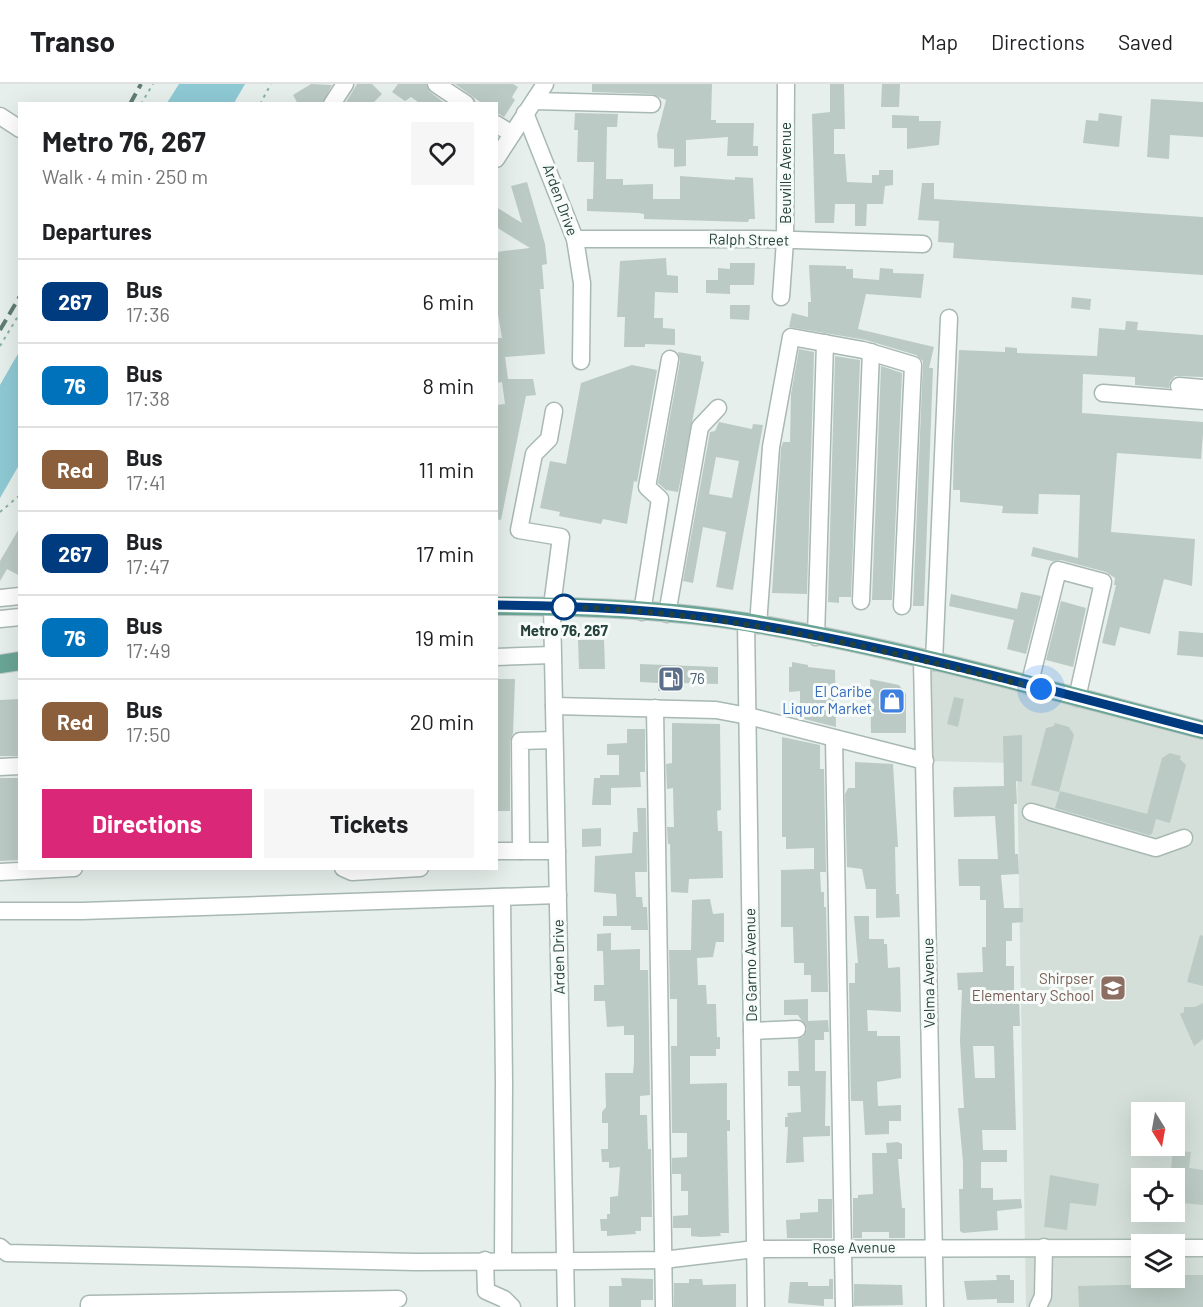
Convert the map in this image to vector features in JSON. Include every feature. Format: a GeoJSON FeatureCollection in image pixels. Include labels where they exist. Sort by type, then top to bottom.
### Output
{"type":"FeatureCollection","features":[{"type":"Feature","properties":{"kind":"main road"},"geometry":{"type":"LineString","coordinates":[[498,606],[552,606],[642,612],[752,624],[928,661],[1203,730]]}},
{"type":"Feature","properties":{"kind":"main road"},"geometry":{"type":"LineString","coordinates":[[0,664],[18,661]]}},
{"type":"Feature","properties":{"kind":"street"},"geometry":{"type":"LineString","coordinates":[[333,102],[345,84]]}},
{"type":"Feature","properties":{"kind":"street"},"geometry":{"type":"LineString","coordinates":[[436,84],[463,102]]}},
{"type":"Feature","properties":{"kind":"street","name":"Beuville Avenue"},"geometry":{"type":"LineString","coordinates":[[782,297],[785,241],[786,84]]}},
{"type":"Feature","properties":{"kind":"street"},"geometry":{"type":"LineString","coordinates":[[498,156],[536,94],[652,104]]}},
{"type":"Feature","properties":{"kind":"street","name":"Arden Drive"},"geometry":{"type":"LineString","coordinates":[[536,94],[576,239],[582,283],[581,361]]}},
{"type":"Feature","properties":{"kind":"street"},"geometry":{"type":"LineString","coordinates":[[0,116],[18,128]]}},
{"type":"Feature","properties":{"kind":"street"},"geometry":{"type":"LineString","coordinates":[[498,125],[512,134]]}},
{"type":"Feature","properties":{"kind":"street","name":"Ralph Street"},"geometry":{"type":"LineString","coordinates":[[576,239],[922,244]]}},
{"type":"Feature","properties":{"kind":"street","name":"Velma Avenue"},"geometry":{"type":"LineString","coordinates":[[934,1307],[925,761],[928,661],[949,318]]}},
{"type":"Feature","properties":{"kind":"street","name":"De Garmo Avenue"},"geometry":{"type":"LineString","coordinates":[[756,1307],[748,716],[752,624],[771,447],[791,337],[825,343]]}},
{"type":"Feature","properties":{"kind":"street"},"geometry":{"type":"LineString","coordinates":[[816,637],[825,343],[871,352],[913,365],[902,606]]}},
{"type":"Feature","properties":{"kind":"street"},"geometry":{"type":"LineString","coordinates":[[861,601],[871,352]]}},
{"type":"Feature","properties":{"kind":"street"},"geometry":{"type":"LineString","coordinates":[[642,612],[660,499],[647,487],[670,359]]}},
{"type":"Feature","properties":{"kind":"street"},"geometry":{"type":"LineString","coordinates":[[1179,386],[1203,387]]}},
{"type":"Feature","properties":{"kind":"street"},"geometry":{"type":"LineString","coordinates":[[1104,393],[1203,401]]}},
{"type":"Feature","properties":{"kind":"street"},"geometry":{"type":"LineString","coordinates":[[667,614],[700,427],[718,408]]}},
{"type":"Feature","properties":{"kind":"street","name":"Arden Drive"},"geometry":{"type":"LineString","coordinates":[[554,411],[549,439],[534,454],[519,530],[561,537],[552,606],[552,655],[567,1261],[566,1307]]}},
{"type":"Feature","properties":{"kind":"street"},"geometry":{"type":"LineString","coordinates":[[1029,686],[1058,570],[1103,582],[1077,698]]}},
{"type":"Feature","properties":{"kind":"street"},"geometry":{"type":"LineString","coordinates":[[0,598],[18,596]]}},
{"type":"Feature","properties":{"kind":"street"},"geometry":{"type":"LineString","coordinates":[[0,619],[18,617]]}},
{"type":"Feature","properties":{"kind":"street"},"geometry":{"type":"LineString","coordinates":[[498,657],[552,655]]}},
{"type":"Feature","properties":{"kind":"street"},"geometry":{"type":"LineString","coordinates":[[554,706],[716,710],[925,761]]}},
{"type":"Feature","properties":{"kind":"street"},"geometry":{"type":"LineString","coordinates":[[656,708],[664,1307]]}},
{"type":"Feature","properties":{"kind":"street"},"geometry":{"type":"LineString","coordinates":[[834,739],[844,1307]]}},
{"type":"Feature","properties":{"kind":"street"},"geometry":{"type":"LineString","coordinates":[[521,851],[520,741],[554,740]]}},
{"type":"Feature","properties":{"kind":"street"},"geometry":{"type":"LineString","coordinates":[[0,767],[18,766]]}},
{"type":"Feature","properties":{"kind":"street"},"geometry":{"type":"LineString","coordinates":[[1031,812],[1156,848],[1184,838]]}},
{"type":"Feature","properties":{"kind":"street"},"geometry":{"type":"LineString","coordinates":[[498,851],[557,851]]}},
{"type":"Feature","properties":{"kind":"street"},"geometry":{"type":"LineString","coordinates":[[0,872],[37,870]]}},
{"type":"Feature","properties":{"kind":"street"},"geometry":{"type":"LineString","coordinates":[[348,870],[352,872],[386,870]]}},
{"type":"Feature","properties":{"kind":"street"},"geometry":{"type":"LineString","coordinates":[[0,911],[82,911],[558,895]]}},
{"type":"Feature","properties":{"kind":"street"},"geometry":{"type":"LineString","coordinates":[[502,897],[503,1259]]}},
{"type":"Feature","properties":{"kind":"street"},"geometry":{"type":"LineString","coordinates":[[752,1031],[797,1029]]}},
{"type":"Feature","properties":{"kind":"street"},"geometry":{"type":"LineString","coordinates":[[1038,1307],[1043,1296],[1044,1246]]}},
{"type":"Feature","properties":{"kind":"street","name":"Rose Avenue"},"geometry":{"type":"LineString","coordinates":[[0,1248],[7,1253],[19,1254],[416,1262],[503,1259],[663,1260],[755,1249],[1044,1246],[1131,1248]]}},
{"type":"Feature","properties":{"kind":"street"},"geometry":{"type":"LineString","coordinates":[[1185,1248],[1203,1248]]}},
{"type":"Feature","properties":{"kind":"street"},"geometry":{"type":"LineString","coordinates":[[485,1260],[486,1291],[504,1299],[512,1307]]}},
{"type":"Feature","properties":{"kind":"street"},"geometry":{"type":"LineString","coordinates":[[89,1307],[89,1304],[398,1299]]}},
{"type":"Feature","properties":{"kind":"path"},"geometry":{"type":"LineString","coordinates":[[142,102],[153,84]]}},
{"type":"Feature","properties":{"kind":"path"},"geometry":{"type":"LineString","coordinates":[[261,102],[271,84]]}},
{"type":"Feature","properties":{"kind":"path"},"geometry":{"type":"LineString","coordinates":[[0,346],[18,316]]}},
{"type":"Feature","properties":{"kind":"path"},"geometry":{"type":"LineString","coordinates":[[0,512],[18,497]]}},
{"type":"Feature","properties":{"kind":"shaded area","name":"Shirpser Elementary School"},"geometry":{"type":"Polygon","coordinates":[[[922,660],[1203,730],[1203,1307],[1026,1307],[1017,763],[925,761],[922,660]]]}},
{"type":"Feature","properties":{"kind":"water"},"geometry":{"type":"Polygon","coordinates":[[[179,84],[245,84],[235,102],[168,102],[179,84]]]}},
{"type":"Feature","properties":{"kind":"water"},"geometry":{"type":"Polygon","coordinates":[[[18,354],[18,467],[0,498],[0,385],[18,354]]]}},
{"type":"Feature","properties":{"kind":"building"},"geometry":{"type":"Polygon","coordinates":[[[311,84],[332,85],[323,102],[297,102],[293,95],[311,84]]]}},
{"type":"Feature","properties":{"kind":"building"},"geometry":{"type":"Polygon","coordinates":[[[357,84],[372,84],[382,94],[374,102],[346,102],[357,84]]]}},
{"type":"Feature","properties":{"kind":"building"},"geometry":{"type":"Polygon","coordinates":[[[398,84],[426,84],[430,92],[443,102],[418,102],[411,97],[405,101],[392,92],[398,84]]]}},
{"type":"Feature","properties":{"kind":"building"},"geometry":{"type":"Polygon","coordinates":[[[455,84],[513,84],[518,87],[512,97],[515,100],[504,117],[498,113],[498,102],[480,102],[455,84]]]}},
{"type":"Feature","properties":{"kind":"building"},"geometry":{"type":"Polygon","coordinates":[[[592,84],[712,84],[711,120],[716,120],[716,123],[754,123],[753,146],[758,146],[758,156],[727,156],[728,137],[686,140],[686,166],[674,167],[674,149],[658,148],[657,135],[666,100],[652,94],[592,92],[592,84]]]}},
{"type":"Feature","properties":{"kind":"building"},"geometry":{"type":"Polygon","coordinates":[[[830,84],[844,84],[845,129],[834,129],[834,154],[845,154],[847,182],[872,183],[872,175],[879,175],[879,170],[893,170],[893,185],[885,186],[883,204],[867,204],[866,226],[855,226],[855,204],[835,204],[834,223],[815,223],[812,114],[830,112],[830,84]]]}},
{"type":"Feature","properties":{"kind":"building"},"geometry":{"type":"Polygon","coordinates":[[[882,84],[900,84],[899,107],[881,107],[882,84]]]}},
{"type":"Feature","properties":{"kind":"building"},"geometry":{"type":"Polygon","coordinates":[[[1151,99],[1203,102],[1203,137],[1170,135],[1169,159],[1147,157],[1151,99]]]}},
{"type":"Feature","properties":{"kind":"building"},"geometry":{"type":"Polygon","coordinates":[[[575,113],[618,114],[617,127],[607,127],[606,179],[623,179],[623,185],[653,184],[653,199],[680,199],[680,176],[735,180],[735,177],[753,178],[755,219],[749,219],[748,222],[644,219],[644,214],[638,213],[587,211],[587,199],[593,199],[594,162],[577,162],[578,130],[574,130],[575,113]]]}},
{"type":"Feature","properties":{"kind":"building"},"geometry":{"type":"Polygon","coordinates":[[[1099,113],[1122,116],[1119,147],[1083,143],[1086,120],[1098,121],[1099,113]]]}},
{"type":"Feature","properties":{"kind":"building"},"geometry":{"type":"Polygon","coordinates":[[[892,115],[919,116],[919,121],[941,121],[939,145],[907,149],[907,128],[892,128],[892,115]]]}},
{"type":"Feature","properties":{"kind":"building"},"geometry":{"type":"Polygon","coordinates":[[[527,182],[545,244],[547,264],[542,265],[544,289],[540,289],[545,354],[505,357],[508,379],[533,379],[536,395],[526,396],[501,520],[498,519],[498,405],[505,404],[502,382],[498,383],[498,338],[502,338],[498,315],[498,252],[530,248],[498,228],[498,208],[522,223],[511,186],[527,182]]]}},
{"type":"Feature","properties":{"kind":"building"},"geometry":{"type":"Polygon","coordinates":[[[922,183],[934,183],[934,199],[1203,217],[1203,275],[953,258],[954,243],[938,242],[939,221],[918,220],[922,183]]]}},
{"type":"Feature","properties":{"kind":"building"},"geometry":{"type":"Polygon","coordinates":[[[666,258],[667,275],[678,276],[678,293],[655,292],[654,318],[663,318],[663,328],[675,329],[675,345],[645,344],[645,347],[624,347],[625,317],[617,317],[620,261],[666,258]]]}},
{"type":"Feature","properties":{"kind":"building"},"geometry":{"type":"Polygon","coordinates":[[[730,263],[755,263],[754,285],[730,285],[730,294],[706,293],[706,280],[718,280],[718,268],[730,269],[730,263]]]}},
{"type":"Feature","properties":{"kind":"building"},"geometry":{"type":"Polygon","coordinates":[[[809,265],[846,266],[846,269],[853,269],[853,278],[879,280],[880,268],[893,269],[893,273],[924,274],[921,298],[866,294],[858,329],[934,347],[929,368],[933,368],[924,606],[913,606],[923,361],[916,355],[866,340],[789,327],[792,313],[808,317],[808,302],[811,302],[809,265]]]}},
{"type":"Feature","properties":{"kind":"building"},"geometry":{"type":"Polygon","coordinates":[[[1072,297],[1091,299],[1090,310],[1071,308],[1072,297]]]}},
{"type":"Feature","properties":{"kind":"building"},"geometry":{"type":"Polygon","coordinates":[[[730,305],[750,305],[749,320],[730,319],[730,305]]]}},
{"type":"Feature","properties":{"kind":"building"},"geometry":{"type":"Polygon","coordinates":[[[1126,321],[1138,322],[1137,330],[1203,335],[1203,377],[1175,376],[1170,381],[1169,388],[1135,385],[1135,377],[1083,374],[1082,413],[1203,422],[1203,434],[1201,459],[1117,453],[1111,532],[1195,539],[1192,586],[1164,579],[1150,634],[1120,627],[1115,646],[1102,643],[1116,585],[1114,585],[1115,578],[1106,572],[1061,560],[1052,561],[1031,556],[1033,547],[1078,558],[1080,495],[1039,494],[1038,514],[1002,513],[1003,506],[960,502],[960,490],[953,490],[954,444],[959,350],[1005,352],[1005,347],[1017,348],[1017,353],[1097,356],[1099,328],[1125,330],[1126,321]]]}},
{"type":"Feature","properties":{"kind":"building"},"geometry":{"type":"Polygon","coordinates":[[[799,349],[814,352],[807,594],[772,593],[781,448],[783,442],[790,442],[791,394],[799,349]]]}},
{"type":"Feature","properties":{"kind":"building"},"geometry":{"type":"Polygon","coordinates":[[[678,352],[701,356],[701,361],[704,362],[678,492],[666,490],[658,483],[680,361],[678,352]]]}},
{"type":"Feature","properties":{"kind":"building"},"geometry":{"type":"Polygon","coordinates":[[[835,356],[860,360],[851,597],[839,597],[839,603],[828,602],[835,356]]]}},
{"type":"Feature","properties":{"kind":"building"},"geometry":{"type":"Polygon","coordinates":[[[632,365],[657,370],[627,524],[603,519],[601,524],[559,516],[560,512],[540,508],[550,461],[566,464],[581,383],[632,365]]]}},
{"type":"Feature","properties":{"kind":"building"},"geometry":{"type":"Polygon","coordinates":[[[881,366],[902,373],[892,600],[872,600],[881,366]]]}},
{"type":"Feature","properties":{"kind":"building"},"geometry":{"type":"Polygon","coordinates":[[[719,422],[752,429],[753,424],[763,425],[733,590],[716,587],[726,532],[703,527],[693,583],[683,581],[710,432],[715,431],[719,422]],[[716,457],[709,494],[732,498],[739,461],[716,457]]]}},
{"type":"Feature","properties":{"kind":"building"},"geometry":{"type":"Polygon","coordinates":[[[18,530],[18,575],[7,569],[0,581],[0,561],[18,530]]]}},
{"type":"Feature","properties":{"kind":"building"},"geometry":{"type":"Polygon","coordinates":[[[1021,592],[1041,596],[1026,654],[1007,649],[1014,620],[949,606],[951,594],[1017,609],[1021,592]]]}},
{"type":"Feature","properties":{"kind":"building"},"geometry":{"type":"Polygon","coordinates":[[[1061,601],[1086,608],[1073,667],[1046,660],[1061,601]]]}},
{"type":"Feature","properties":{"kind":"building"},"geometry":{"type":"Polygon","coordinates":[[[1179,631],[1203,633],[1203,657],[1177,655],[1179,631]]]}},
{"type":"Feature","properties":{"kind":"building"},"geometry":{"type":"Polygon","coordinates":[[[578,640],[604,640],[605,669],[579,669],[578,640]]]}},
{"type":"Feature","properties":{"kind":"building"},"geometry":{"type":"Polygon","coordinates":[[[792,662],[808,665],[808,667],[835,670],[836,727],[800,718],[800,691],[789,692],[789,667],[792,667],[792,662]]]}},
{"type":"Feature","properties":{"kind":"building"},"geometry":{"type":"Polygon","coordinates":[[[640,664],[718,667],[718,684],[682,683],[682,691],[658,691],[659,683],[640,682],[640,664]]]}},
{"type":"Feature","properties":{"kind":"building"},"geometry":{"type":"Polygon","coordinates":[[[498,679],[515,679],[513,733],[510,741],[510,811],[498,811],[498,679]]]}},
{"type":"Feature","properties":{"kind":"building"},"geometry":{"type":"Polygon","coordinates":[[[870,679],[899,685],[906,694],[906,733],[871,733],[870,679]]]}},
{"type":"Feature","properties":{"kind":"building"},"geometry":{"type":"Polygon","coordinates":[[[954,697],[964,699],[958,727],[947,724],[954,697]]]}},
{"type":"Feature","properties":{"kind":"building"},"geometry":{"type":"Polygon","coordinates":[[[18,699],[18,756],[0,756],[0,700],[18,699]]]}},
{"type":"Feature","properties":{"kind":"building"},"geometry":{"type":"Polygon","coordinates":[[[672,723],[720,724],[721,810],[717,811],[718,831],[722,831],[723,878],[689,879],[688,893],[671,892],[670,844],[668,844],[667,827],[674,827],[673,788],[667,789],[666,764],[672,763],[672,723]]]}},
{"type":"Feature","properties":{"kind":"building"},"geometry":{"type":"Polygon","coordinates":[[[1055,723],[1069,727],[1074,735],[1059,792],[1031,785],[1046,728],[1054,726],[1055,723]]]}},
{"type":"Feature","properties":{"kind":"building"},"geometry":{"type":"Polygon","coordinates":[[[627,729],[645,729],[645,772],[640,772],[641,787],[611,788],[611,805],[592,805],[594,778],[600,778],[600,775],[619,775],[619,755],[607,755],[607,744],[627,743],[627,729]]]}},
{"type":"Feature","properties":{"kind":"building"},"geometry":{"type":"Polygon","coordinates":[[[1022,735],[1022,782],[1016,781],[1017,804],[1014,804],[1015,854],[1018,854],[1019,874],[1001,875],[1004,908],[1023,908],[1023,922],[1012,923],[1012,941],[1006,941],[1006,966],[1014,966],[1014,997],[1019,997],[1020,1026],[1013,1026],[1016,1130],[982,1130],[983,1150],[1007,1150],[1007,1162],[981,1162],[981,1188],[993,1188],[993,1200],[1021,1199],[1022,1208],[997,1211],[998,1230],[963,1233],[960,1231],[959,1189],[963,1189],[963,1162],[958,1108],[964,1108],[960,1041],[962,990],[958,990],[957,973],[983,972],[982,947],[986,947],[986,900],[980,900],[980,886],[959,886],[958,859],[998,859],[995,816],[954,817],[953,792],[954,787],[1004,786],[1003,736],[1022,735]],[[973,1046],[975,1078],[995,1078],[994,1046],[973,1046]]]}},
{"type":"Feature","properties":{"kind":"building"},"geometry":{"type":"Polygon","coordinates":[[[782,737],[820,745],[820,769],[824,769],[826,872],[820,872],[821,892],[824,892],[824,907],[826,907],[828,992],[811,992],[811,975],[804,975],[804,963],[794,963],[793,927],[781,927],[781,870],[814,869],[814,848],[786,849],[786,837],[782,837],[782,737]]]}},
{"type":"Feature","properties":{"kind":"building"},"geometry":{"type":"Polygon","coordinates":[[[1170,753],[1181,756],[1180,759],[1186,765],[1170,823],[1156,819],[1152,834],[1055,808],[1060,791],[1147,814],[1162,758],[1170,753]]]}},
{"type":"Feature","properties":{"kind":"building"},"geometry":{"type":"Polygon","coordinates":[[[855,762],[893,764],[898,847],[895,847],[896,894],[899,894],[900,917],[876,918],[876,889],[866,889],[862,869],[847,867],[845,794],[848,788],[855,788],[855,762]]]}},
{"type":"Feature","properties":{"kind":"building"},"geometry":{"type":"Polygon","coordinates":[[[0,778],[18,778],[18,860],[0,861],[0,778]]]}},
{"type":"Feature","properties":{"kind":"building"},"geometry":{"type":"Polygon","coordinates":[[[637,808],[646,808],[647,872],[635,872],[636,897],[642,897],[643,907],[647,907],[648,930],[631,930],[631,926],[603,926],[603,916],[617,916],[616,894],[594,892],[595,856],[632,853],[633,832],[638,832],[637,808]]]}},
{"type":"Feature","properties":{"kind":"building"},"geometry":{"type":"Polygon","coordinates":[[[601,828],[601,846],[582,847],[582,829],[601,828]]]}},
{"type":"Feature","properties":{"kind":"building"},"geometry":{"type":"Polygon","coordinates":[[[710,899],[713,914],[724,913],[724,942],[716,942],[713,957],[697,958],[698,985],[706,985],[707,1004],[716,1004],[717,1037],[720,1037],[720,1049],[716,1049],[716,1056],[690,1056],[690,1084],[727,1083],[727,1120],[730,1120],[730,1131],[727,1131],[729,1233],[720,1233],[721,1236],[701,1237],[691,1236],[691,1228],[673,1228],[673,1216],[688,1215],[688,1191],[681,1191],[681,1174],[672,1174],[672,1158],[687,1157],[687,1133],[672,1133],[671,1046],[677,1046],[677,999],[670,999],[669,950],[691,950],[692,900],[710,899]]]}},
{"type":"Feature","properties":{"kind":"building"},"geometry":{"type":"Polygon","coordinates":[[[854,916],[869,916],[869,939],[884,939],[884,944],[887,944],[888,968],[900,967],[901,1012],[867,1010],[868,1031],[877,1031],[877,1036],[900,1036],[901,1078],[877,1082],[878,1106],[901,1105],[901,1121],[889,1121],[889,1134],[865,1135],[863,1101],[851,1101],[849,983],[855,983],[855,963],[858,963],[854,916]]]}},
{"type":"Feature","properties":{"kind":"building"},"geometry":{"type":"Polygon","coordinates":[[[611,933],[611,950],[640,949],[640,970],[648,970],[650,1095],[640,1096],[640,1115],[647,1115],[648,1149],[651,1149],[652,1217],[641,1217],[641,1231],[635,1231],[636,1234],[607,1236],[607,1231],[601,1231],[600,1219],[607,1219],[607,1214],[610,1214],[610,1197],[618,1196],[620,1167],[609,1168],[609,1162],[602,1162],[601,1149],[608,1149],[608,1123],[602,1123],[602,1112],[606,1107],[605,1073],[633,1073],[634,1062],[634,1035],[624,1035],[624,1026],[607,1027],[605,1001],[594,1001],[594,985],[604,985],[603,951],[597,951],[597,934],[611,933]]]}},
{"type":"Feature","properties":{"kind":"building"},"geometry":{"type":"Polygon","coordinates":[[[1200,935],[1203,936],[1203,986],[1187,982],[1200,935]]]}},
{"type":"Feature","properties":{"kind":"building"},"geometry":{"type":"Polygon","coordinates":[[[808,999],[808,1021],[828,1020],[829,1032],[824,1032],[824,1040],[815,1040],[815,1071],[826,1071],[825,1126],[830,1126],[830,1136],[803,1137],[804,1162],[786,1163],[788,1127],[785,1127],[785,1117],[788,1117],[787,1113],[801,1112],[800,1086],[788,1086],[788,1071],[799,1071],[798,1039],[803,1037],[807,1029],[798,1015],[784,1015],[784,1000],[808,999]]]}},
{"type":"Feature","properties":{"kind":"building"},"geometry":{"type":"Polygon","coordinates":[[[1203,1003],[1203,1039],[1194,1046],[1180,1014],[1184,1012],[1184,1007],[1195,1007],[1203,1003]]]}},
{"type":"Feature","properties":{"kind":"building"},"geometry":{"type":"Polygon","coordinates":[[[886,1143],[902,1144],[902,1159],[898,1159],[902,1208],[905,1208],[905,1238],[889,1238],[889,1232],[862,1232],[862,1238],[853,1238],[853,1198],[858,1198],[858,1195],[873,1194],[872,1153],[887,1153],[886,1143]]]}},
{"type":"Feature","properties":{"kind":"building"},"geometry":{"type":"Polygon","coordinates":[[[1185,1151],[1191,1152],[1189,1168],[1203,1170],[1203,1205],[1185,1203],[1185,1168],[1171,1168],[1172,1156],[1185,1156],[1185,1151]]]}},
{"type":"Feature","properties":{"kind":"building"},"geometry":{"type":"Polygon","coordinates":[[[1050,1175],[1099,1184],[1096,1206],[1070,1203],[1067,1230],[1044,1227],[1050,1175]]]}},
{"type":"Feature","properties":{"kind":"building"},"geometry":{"type":"Polygon","coordinates":[[[818,1199],[832,1199],[832,1238],[787,1238],[786,1220],[800,1219],[800,1213],[818,1212],[818,1199]]]}},
{"type":"Feature","properties":{"kind":"building"},"geometry":{"type":"Polygon","coordinates":[[[996,1275],[1010,1275],[1010,1280],[1014,1280],[1014,1303],[997,1303],[997,1299],[967,1300],[964,1281],[997,1280],[996,1275]]]}},
{"type":"Feature","properties":{"kind":"building"},"geometry":{"type":"Polygon","coordinates":[[[1185,1275],[1203,1275],[1203,1307],[1079,1307],[1078,1286],[1131,1285],[1131,1288],[1185,1288],[1185,1275]]]}},
{"type":"Feature","properties":{"kind":"building"},"geometry":{"type":"Polygon","coordinates":[[[621,1278],[653,1279],[653,1300],[641,1300],[641,1307],[609,1307],[609,1286],[622,1286],[621,1278]]]}},
{"type":"Feature","properties":{"kind":"building"},"geometry":{"type":"Polygon","coordinates":[[[689,1279],[702,1279],[703,1285],[736,1284],[736,1307],[674,1307],[674,1283],[689,1283],[689,1279]]]}},
{"type":"Feature","properties":{"kind":"building"},"geometry":{"type":"Polygon","coordinates":[[[829,1279],[833,1279],[833,1299],[824,1299],[824,1306],[788,1303],[790,1282],[808,1282],[808,1286],[829,1286],[829,1279]]]}},
{"type":"Feature","properties":{"kind":"building"},"geometry":{"type":"Polygon","coordinates":[[[854,1284],[902,1285],[903,1305],[854,1306],[854,1284]]]}},
{"type":"Feature","properties":{"kind":"railway"},"geometry":{"type":"LineString","coordinates":[[131,102],[141,84]]}},
{"type":"Feature","properties":{"kind":"railway"},"geometry":{"type":"LineString","coordinates":[[0,330],[18,299]]}},
{"type":"Feature","properties":{"kind":"bus line","name":"267"},"geometry":{"type":"LineString","coordinates":[[498,605],[642,612],[746,622],[922,660],[1203,730]]}},
{"type":"Feature","properties":{"kind":"place","name":"Metro 76, 267"},"geometry":{"type":"Point","coordinates":[564,607]}},
{"type":"Feature","properties":{"kind":"place","name":"76"},"geometry":{"type":"Point","coordinates":[671,679]}},
{"type":"Feature","properties":{"kind":"place","name":"El Caribe Liquor Market"},"geometry":{"type":"Point","coordinates":[892,701]}},
{"type":"Feature","properties":{"kind":"place","name":"Shirpser Elementary School"},"geometry":{"type":"Point","coordinates":[1113,988]}},
{"type":"Feature","properties":{"kind":"route"},"geometry":{"type":"LineString","coordinates":[[564,607],[746,622],[922,660],[1041,689]]}}]}
